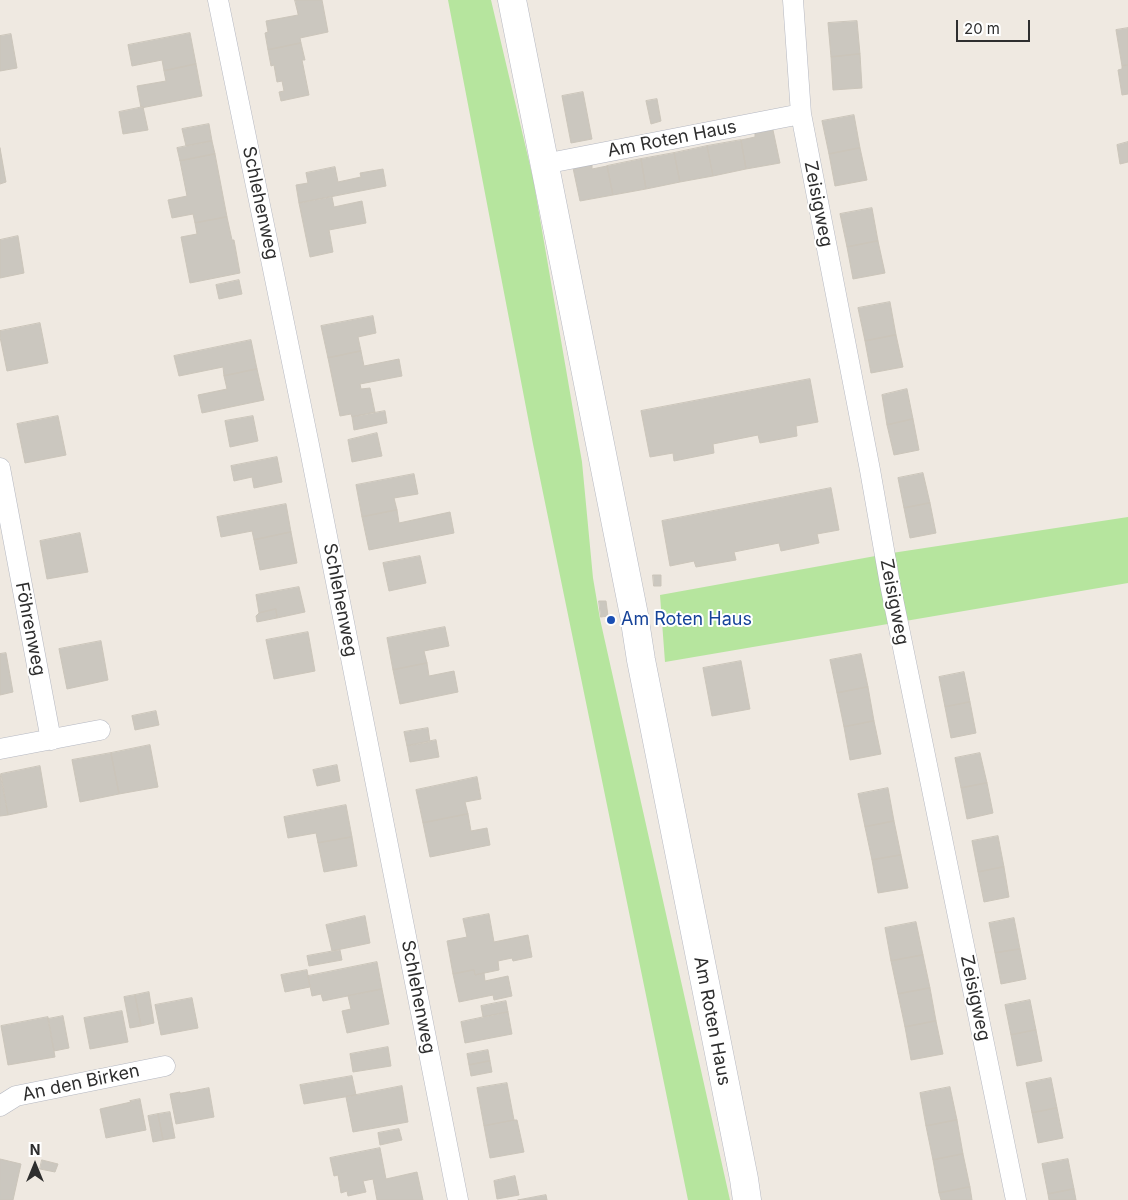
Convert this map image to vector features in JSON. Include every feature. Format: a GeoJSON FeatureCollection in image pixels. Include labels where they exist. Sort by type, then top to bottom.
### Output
{"type":"FeatureCollection","features":[{"type":"Feature","properties":{"kind":"street","name":"Schlehenweg"},"geometry":{"type":"LineString","coordinates":[[218,0],[309,445],[458,1200]]}},
{"type":"Feature","properties":{"kind":"street","name":"Am Roten Haus"},"geometry":{"type":"LineString","coordinates":[[512,0],[748,1200]]}},
{"type":"Feature","properties":{"kind":"street","name":"Zeisigweg"},"geometry":{"type":"LineString","coordinates":[[793,0],[801,114],[870,470],[890,584],[1016,1200]]}},
{"type":"Feature","properties":{"kind":"street","name":"Am Roten Haus"},"geometry":{"type":"LineString","coordinates":[[544,164],[801,114]]}},
{"type":"Feature","properties":{"kind":"street","name":"Föhrenweg"},"geometry":{"type":"LineString","coordinates":[[0,468],[5,519],[51,740]]}},
{"type":"Feature","properties":{"kind":"street"},"geometry":{"type":"LineString","coordinates":[[0,749],[100,730]]}},
{"type":"Feature","properties":{"kind":"street","name":"An den Birken"},"geometry":{"type":"LineString","coordinates":[[0,1106],[16,1096],[165,1066]]}},
{"type":"Feature","properties":{"kind":"green space"},"geometry":{"type":"Polygon","coordinates":[[[448,0],[491,0],[533,178],[582,462],[593,578],[600,619],[730,1200],[688,1200],[533,444],[448,0]]]}},
{"type":"Feature","properties":{"kind":"green space"},"geometry":{"type":"Polygon","coordinates":[[[1128,517],[1128,583],[665,662],[660,595],[892,553],[1128,517]]]}},
{"type":"Feature","properties":{"kind":"building"},"geometry":{"type":"Polygon","coordinates":[[[295,0],[322,0],[328,32],[300,38],[301,43],[268,50],[265,33],[268,32],[266,21],[298,15],[295,0]]]}},
{"type":"Feature","properties":{"kind":"building"},"geometry":{"type":"Polygon","coordinates":[[[857,21],[860,54],[831,57],[828,23],[857,21]]]}},
{"type":"Feature","properties":{"kind":"building"},"geometry":{"type":"Polygon","coordinates":[[[1128,28],[1128,65],[1122,66],[1116,30],[1128,28]]]}},
{"type":"Feature","properties":{"kind":"building"},"geometry":{"type":"Polygon","coordinates":[[[190,33],[196,64],[164,71],[162,60],[132,66],[128,45],[190,33]]]}},
{"type":"Feature","properties":{"kind":"building"},"geometry":{"type":"Polygon","coordinates":[[[11,34],[17,68],[0,71],[0,36],[11,34]]]}},
{"type":"Feature","properties":{"kind":"building"},"geometry":{"type":"Polygon","coordinates":[[[301,43],[305,60],[302,60],[309,95],[281,101],[279,92],[284,91],[282,81],[277,82],[274,65],[271,66],[268,50],[301,43]]]}},
{"type":"Feature","properties":{"kind":"building"},"geometry":{"type":"Polygon","coordinates":[[[860,54],[862,88],[833,90],[831,57],[860,54]]]}},
{"type":"Feature","properties":{"kind":"building"},"geometry":{"type":"Polygon","coordinates":[[[196,64],[202,96],[141,108],[137,86],[166,81],[164,71],[196,64]]]}},
{"type":"Feature","properties":{"kind":"building"},"geometry":{"type":"Polygon","coordinates":[[[1128,65],[1128,94],[1122,95],[1118,70],[1122,69],[1122,66],[1128,65]]]}},
{"type":"Feature","properties":{"kind":"building"},"geometry":{"type":"Polygon","coordinates":[[[583,92],[592,139],[571,143],[562,96],[583,92]]]}},
{"type":"Feature","properties":{"kind":"building"},"geometry":{"type":"Polygon","coordinates":[[[657,99],[661,121],[651,124],[646,101],[657,99]]]}},
{"type":"Feature","properties":{"kind":"building"},"geometry":{"type":"Polygon","coordinates":[[[143,107],[148,130],[123,134],[119,112],[143,107]]]}},
{"type":"Feature","properties":{"kind":"building"},"geometry":{"type":"Polygon","coordinates":[[[854,115],[860,148],[829,154],[822,121],[854,115]]]}},
{"type":"Feature","properties":{"kind":"building"},"geometry":{"type":"Polygon","coordinates":[[[209,124],[212,141],[186,146],[182,129],[209,124]]]}},
{"type":"Feature","properties":{"kind":"building"},"geometry":{"type":"Polygon","coordinates":[[[773,130],[780,163],[746,169],[741,140],[755,137],[755,133],[773,130]]]}},
{"type":"Feature","properties":{"kind":"building"},"geometry":{"type":"Polygon","coordinates":[[[741,140],[746,169],[713,176],[707,146],[741,140]]]}},
{"type":"Feature","properties":{"kind":"building"},"geometry":{"type":"Polygon","coordinates":[[[212,141],[215,154],[180,161],[177,148],[212,141]]]}},
{"type":"Feature","properties":{"kind":"building"},"geometry":{"type":"Polygon","coordinates":[[[1128,142],[1128,162],[1120,164],[1117,145],[1128,142]]]}},
{"type":"Feature","properties":{"kind":"building"},"geometry":{"type":"Polygon","coordinates":[[[707,146],[713,176],[680,182],[674,153],[707,146]]]}},
{"type":"Feature","properties":{"kind":"building"},"geometry":{"type":"Polygon","coordinates":[[[0,148],[6,182],[0,184],[0,148]]]}},
{"type":"Feature","properties":{"kind":"building"},"geometry":{"type":"Polygon","coordinates":[[[860,148],[867,180],[835,186],[829,154],[860,148]]]}},
{"type":"Feature","properties":{"kind":"building"},"geometry":{"type":"Polygon","coordinates":[[[674,153],[680,182],[646,189],[641,159],[674,153]]]}},
{"type":"Feature","properties":{"kind":"building"},"geometry":{"type":"Polygon","coordinates":[[[215,154],[227,217],[195,223],[193,214],[172,218],[168,200],[187,196],[180,161],[215,154]]]}},
{"type":"Feature","properties":{"kind":"building"},"geometry":{"type":"Polygon","coordinates":[[[641,159],[646,189],[613,195],[607,166],[641,159]]]}},
{"type":"Feature","properties":{"kind":"building"},"geometry":{"type":"Polygon","coordinates":[[[592,164],[592,169],[607,166],[613,195],[580,201],[573,168],[592,164]]]}},
{"type":"Feature","properties":{"kind":"building"},"geometry":{"type":"Polygon","coordinates":[[[335,167],[338,182],[361,177],[360,173],[383,169],[386,186],[299,203],[296,185],[308,183],[306,173],[335,167]]]}},
{"type":"Feature","properties":{"kind":"building"},"geometry":{"type":"Polygon","coordinates":[[[332,197],[334,207],[362,201],[366,223],[329,230],[333,252],[310,257],[299,203],[332,197]]]}},
{"type":"Feature","properties":{"kind":"building"},"geometry":{"type":"Polygon","coordinates":[[[872,208],[878,241],[847,247],[840,214],[872,208]]]}},
{"type":"Feature","properties":{"kind":"building"},"geometry":{"type":"Polygon","coordinates":[[[227,217],[232,240],[234,240],[240,273],[190,283],[181,237],[197,234],[195,223],[227,217]]]}},
{"type":"Feature","properties":{"kind":"building"},"geometry":{"type":"Polygon","coordinates":[[[18,236],[24,273],[0,278],[0,240],[18,236]]]}},
{"type":"Feature","properties":{"kind":"building"},"geometry":{"type":"Polygon","coordinates":[[[878,241],[885,273],[853,279],[847,247],[878,241]]]}},
{"type":"Feature","properties":{"kind":"building"},"geometry":{"type":"Polygon","coordinates":[[[239,280],[242,294],[219,299],[216,285],[239,280]]]}},
{"type":"Feature","properties":{"kind":"building"},"geometry":{"type":"Polygon","coordinates":[[[890,302],[896,335],[865,341],[858,308],[890,302]]]}},
{"type":"Feature","properties":{"kind":"building"},"geometry":{"type":"Polygon","coordinates":[[[373,316],[376,333],[358,337],[361,351],[328,358],[321,326],[373,316]]]}},
{"type":"Feature","properties":{"kind":"building"},"geometry":{"type":"Polygon","coordinates":[[[40,323],[48,363],[7,371],[0,331],[40,323]]]}},
{"type":"Feature","properties":{"kind":"building"},"geometry":{"type":"Polygon","coordinates":[[[896,335],[903,367],[871,373],[865,341],[896,335]]]}},
{"type":"Feature","properties":{"kind":"building"},"geometry":{"type":"Polygon","coordinates":[[[251,340],[257,369],[224,376],[223,367],[179,376],[174,356],[251,340]]]}},
{"type":"Feature","properties":{"kind":"building"},"geometry":{"type":"Polygon","coordinates":[[[361,351],[364,366],[399,359],[402,376],[360,384],[361,389],[370,388],[375,412],[352,417],[351,414],[340,416],[328,358],[361,351]]]}},
{"type":"Feature","properties":{"kind":"building"},"geometry":{"type":"Polygon","coordinates":[[[257,369],[264,400],[202,413],[198,395],[227,389],[224,376],[257,369]]]}},
{"type":"Feature","properties":{"kind":"building"},"geometry":{"type":"Polygon","coordinates":[[[810,379],[818,422],[796,426],[797,436],[760,443],[758,435],[713,444],[714,453],[674,461],[673,453],[650,457],[641,411],[810,379]]]}},
{"type":"Feature","properties":{"kind":"building"},"geometry":{"type":"Polygon","coordinates":[[[907,389],[913,419],[887,425],[882,395],[907,389]]]}},
{"type":"Feature","properties":{"kind":"building"},"geometry":{"type":"Polygon","coordinates":[[[385,411],[387,423],[354,430],[352,417],[385,411]]]}},
{"type":"Feature","properties":{"kind":"building"},"geometry":{"type":"Polygon","coordinates":[[[58,416],[66,455],[25,463],[17,424],[58,416]]]}},
{"type":"Feature","properties":{"kind":"building"},"geometry":{"type":"Polygon","coordinates":[[[253,416],[258,441],[230,447],[225,421],[253,416]]]}},
{"type":"Feature","properties":{"kind":"building"},"geometry":{"type":"Polygon","coordinates":[[[913,419],[919,450],[894,455],[887,425],[913,419]]]}},
{"type":"Feature","properties":{"kind":"building"},"geometry":{"type":"Polygon","coordinates":[[[377,433],[382,456],[352,462],[348,440],[377,433]]]}},
{"type":"Feature","properties":{"kind":"building"},"geometry":{"type":"Polygon","coordinates":[[[277,457],[282,482],[254,488],[252,477],[234,481],[231,466],[277,457]]]}},
{"type":"Feature","properties":{"kind":"building"},"geometry":{"type":"Polygon","coordinates":[[[923,473],[930,503],[904,508],[898,478],[923,473]]]}},
{"type":"Feature","properties":{"kind":"building"},"geometry":{"type":"Polygon","coordinates":[[[414,474],[418,494],[394,498],[397,510],[362,517],[356,485],[414,474]]]}},
{"type":"Feature","properties":{"kind":"building"},"geometry":{"type":"Polygon","coordinates":[[[831,488],[839,530],[817,534],[819,543],[781,551],[779,543],[734,552],[736,560],[696,567],[694,561],[670,566],[662,521],[831,488]]]}},
{"type":"Feature","properties":{"kind":"building"},"geometry":{"type":"Polygon","coordinates":[[[930,503],[936,533],[910,538],[904,508],[930,503]]]}},
{"type":"Feature","properties":{"kind":"building"},"geometry":{"type":"Polygon","coordinates":[[[286,504],[291,532],[254,540],[252,531],[221,537],[217,517],[286,504]]]}},
{"type":"Feature","properties":{"kind":"building"},"geometry":{"type":"Polygon","coordinates":[[[397,510],[399,523],[450,512],[454,533],[369,550],[362,517],[397,510]]]}},
{"type":"Feature","properties":{"kind":"building"},"geometry":{"type":"Polygon","coordinates":[[[291,532],[297,563],[260,570],[254,540],[291,532]]]}},
{"type":"Feature","properties":{"kind":"building"},"geometry":{"type":"Polygon","coordinates":[[[80,533],[88,572],[47,579],[40,541],[80,533]]]}},
{"type":"Feature","properties":{"kind":"building"},"geometry":{"type":"Polygon","coordinates":[[[420,556],[426,583],[389,591],[383,563],[420,556]]]}},
{"type":"Feature","properties":{"kind":"building"},"geometry":{"type":"Polygon","coordinates":[[[653,575],[661,575],[661,586],[654,586],[653,575]]]}},
{"type":"Feature","properties":{"kind":"building"},"geometry":{"type":"Polygon","coordinates":[[[299,587],[305,612],[277,618],[276,609],[259,613],[256,595],[299,587]]]}},
{"type":"Feature","properties":{"kind":"building"},"geometry":{"type":"Polygon","coordinates":[[[599,601],[606,601],[608,616],[601,617],[599,601]]]}},
{"type":"Feature","properties":{"kind":"building"},"geometry":{"type":"Polygon","coordinates":[[[276,609],[277,618],[257,622],[256,616],[259,613],[276,609]]]}},
{"type":"Feature","properties":{"kind":"building"},"geometry":{"type":"Polygon","coordinates":[[[445,627],[449,646],[424,651],[427,663],[393,670],[387,638],[445,627]]]}},
{"type":"Feature","properties":{"kind":"building"},"geometry":{"type":"Polygon","coordinates":[[[308,632],[315,671],[274,679],[266,640],[308,632]]]}},
{"type":"Feature","properties":{"kind":"building"},"geometry":{"type":"Polygon","coordinates":[[[101,641],[108,680],[67,689],[59,649],[101,641]]]}},
{"type":"Feature","properties":{"kind":"building"},"geometry":{"type":"Polygon","coordinates":[[[6,653],[13,692],[0,695],[0,654],[6,653]]]}},
{"type":"Feature","properties":{"kind":"building"},"geometry":{"type":"Polygon","coordinates":[[[861,654],[868,687],[837,693],[830,660],[861,654]]]}},
{"type":"Feature","properties":{"kind":"building"},"geometry":{"type":"Polygon","coordinates":[[[741,661],[750,709],[712,716],[703,668],[741,661]]]}},
{"type":"Feature","properties":{"kind":"building"},"geometry":{"type":"Polygon","coordinates":[[[427,663],[429,676],[454,671],[458,692],[400,704],[393,670],[427,663]]]}},
{"type":"Feature","properties":{"kind":"building"},"geometry":{"type":"Polygon","coordinates":[[[964,672],[970,702],[945,707],[939,677],[964,672]]]}},
{"type":"Feature","properties":{"kind":"building"},"geometry":{"type":"Polygon","coordinates":[[[868,687],[874,721],[844,727],[837,693],[868,687]]]}},
{"type":"Feature","properties":{"kind":"building"},"geometry":{"type":"Polygon","coordinates":[[[970,702],[976,733],[951,738],[945,707],[970,702]]]}},
{"type":"Feature","properties":{"kind":"building"},"geometry":{"type":"Polygon","coordinates":[[[156,711],[159,725],[135,730],[132,716],[156,711]]]}},
{"type":"Feature","properties":{"kind":"building"},"geometry":{"type":"Polygon","coordinates":[[[874,721],[881,754],[850,760],[844,727],[874,721]]]}},
{"type":"Feature","properties":{"kind":"building"},"geometry":{"type":"Polygon","coordinates":[[[428,728],[430,742],[407,746],[404,732],[428,728]]]}},
{"type":"Feature","properties":{"kind":"building"},"geometry":{"type":"Polygon","coordinates":[[[436,740],[439,757],[410,762],[407,746],[436,740]]]}},
{"type":"Feature","properties":{"kind":"building"},"geometry":{"type":"Polygon","coordinates":[[[150,745],[158,787],[119,794],[111,753],[150,745]]]}},
{"type":"Feature","properties":{"kind":"building"},"geometry":{"type":"Polygon","coordinates":[[[111,753],[119,794],[80,802],[72,760],[111,753]]]}},
{"type":"Feature","properties":{"kind":"building"},"geometry":{"type":"Polygon","coordinates":[[[980,753],[987,783],[961,788],[955,758],[980,753]]]}},
{"type":"Feature","properties":{"kind":"building"},"geometry":{"type":"Polygon","coordinates":[[[337,765],[340,781],[317,786],[313,770],[337,765]]]}},
{"type":"Feature","properties":{"kind":"building"},"geometry":{"type":"Polygon","coordinates":[[[40,766],[47,807],[8,815],[1,774],[40,766]]]}},
{"type":"Feature","properties":{"kind":"building"},"geometry":{"type":"Polygon","coordinates":[[[0,774],[8,815],[0,816],[0,774]]]}},
{"type":"Feature","properties":{"kind":"building"},"geometry":{"type":"Polygon","coordinates":[[[477,777],[481,799],[465,802],[468,814],[423,823],[416,790],[477,777]]]}},
{"type":"Feature","properties":{"kind":"building"},"geometry":{"type":"Polygon","coordinates":[[[987,783],[993,813],[967,819],[961,788],[987,783]]]}},
{"type":"Feature","properties":{"kind":"building"},"geometry":{"type":"Polygon","coordinates":[[[888,788],[894,821],[865,827],[858,794],[888,788]]]}},
{"type":"Feature","properties":{"kind":"building"},"geometry":{"type":"Polygon","coordinates":[[[346,805],[352,837],[318,843],[316,833],[288,838],[284,817],[346,805]]]}},
{"type":"Feature","properties":{"kind":"building"},"geometry":{"type":"Polygon","coordinates":[[[468,814],[471,831],[487,828],[490,845],[430,857],[423,823],[468,814]]]}},
{"type":"Feature","properties":{"kind":"building"},"geometry":{"type":"Polygon","coordinates":[[[894,821],[901,855],[872,860],[865,827],[894,821]]]}},
{"type":"Feature","properties":{"kind":"building"},"geometry":{"type":"Polygon","coordinates":[[[998,836],[1004,867],[978,872],[972,841],[998,836]]]}},
{"type":"Feature","properties":{"kind":"building"},"geometry":{"type":"Polygon","coordinates":[[[352,837],[357,866],[324,872],[318,843],[352,837]]]}},
{"type":"Feature","properties":{"kind":"building"},"geometry":{"type":"Polygon","coordinates":[[[901,855],[908,888],[878,893],[872,860],[901,855]]]}},
{"type":"Feature","properties":{"kind":"building"},"geometry":{"type":"Polygon","coordinates":[[[1004,867],[1009,897],[984,902],[978,872],[1004,867]]]}},
{"type":"Feature","properties":{"kind":"building"},"geometry":{"type":"Polygon","coordinates":[[[489,914],[494,942],[528,935],[532,957],[513,961],[512,958],[498,961],[499,970],[475,975],[474,970],[453,974],[447,941],[467,937],[463,919],[489,914]]]}},
{"type":"Feature","properties":{"kind":"building"},"geometry":{"type":"Polygon","coordinates":[[[365,916],[370,943],[332,951],[326,925],[365,916]]]}},
{"type":"Feature","properties":{"kind":"building"},"geometry":{"type":"Polygon","coordinates":[[[1014,918],[1020,949],[995,953],[989,923],[1014,918]]]}},
{"type":"Feature","properties":{"kind":"building"},"geometry":{"type":"Polygon","coordinates":[[[916,922],[923,955],[891,961],[885,928],[916,922]]]}},
{"type":"Feature","properties":{"kind":"building"},"geometry":{"type":"Polygon","coordinates":[[[1020,949],[1026,979],[1001,984],[995,953],[1020,949]]]}},
{"type":"Feature","properties":{"kind":"building"},"geometry":{"type":"Polygon","coordinates":[[[340,950],[342,960],[309,966],[307,956],[340,950]]]}},
{"type":"Feature","properties":{"kind":"building"},"geometry":{"type":"Polygon","coordinates":[[[923,955],[930,988],[898,994],[891,961],[923,955]]]}},
{"type":"Feature","properties":{"kind":"building"},"geometry":{"type":"Polygon","coordinates":[[[377,962],[382,989],[323,1001],[321,994],[312,996],[308,976],[377,962]]]}},
{"type":"Feature","properties":{"kind":"building"},"geometry":{"type":"Polygon","coordinates":[[[307,970],[310,987],[285,992],[281,975],[307,970]]]}},
{"type":"Feature","properties":{"kind":"building"},"geometry":{"type":"Polygon","coordinates":[[[474,970],[475,975],[484,973],[485,981],[508,976],[512,996],[494,1000],[493,995],[459,1002],[453,974],[474,970]]]}},
{"type":"Feature","properties":{"kind":"building"},"geometry":{"type":"Polygon","coordinates":[[[930,988],[936,1021],[905,1027],[898,994],[930,988]]]}},
{"type":"Feature","properties":{"kind":"building"},"geometry":{"type":"Polygon","coordinates":[[[382,989],[389,1024],[347,1033],[342,1011],[351,1009],[348,996],[382,989]]]}},
{"type":"Feature","properties":{"kind":"building"},"geometry":{"type":"Polygon","coordinates":[[[149,992],[154,1023],[141,1026],[135,995],[149,992]]]}},
{"type":"Feature","properties":{"kind":"building"},"geometry":{"type":"Polygon","coordinates":[[[135,995],[141,1026],[130,1028],[124,997],[135,995]]]}},
{"type":"Feature","properties":{"kind":"building"},"geometry":{"type":"Polygon","coordinates":[[[192,998],[198,1028],[161,1035],[155,1005],[192,998]]]}},
{"type":"Feature","properties":{"kind":"building"},"geometry":{"type":"Polygon","coordinates":[[[1030,1000],[1036,1030],[1011,1035],[1005,1005],[1030,1000]]]}},
{"type":"Feature","properties":{"kind":"building"},"geometry":{"type":"Polygon","coordinates":[[[506,1001],[508,1012],[483,1017],[481,1006],[506,1001]]]}},
{"type":"Feature","properties":{"kind":"building"},"geometry":{"type":"Polygon","coordinates":[[[122,1011],[128,1042],[90,1049],[84,1018],[122,1011]]]}},
{"type":"Feature","properties":{"kind":"building"},"geometry":{"type":"Polygon","coordinates":[[[508,1012],[512,1034],[465,1043],[461,1022],[508,1012]]]}},
{"type":"Feature","properties":{"kind":"building"},"geometry":{"type":"Polygon","coordinates":[[[63,1016],[69,1048],[54,1051],[48,1019],[63,1016]]]}},
{"type":"Feature","properties":{"kind":"building"},"geometry":{"type":"Polygon","coordinates":[[[48,1017],[55,1057],[8,1065],[1,1026],[48,1017]]]}},
{"type":"Feature","properties":{"kind":"building"},"geometry":{"type":"Polygon","coordinates":[[[936,1021],[943,1054],[911,1060],[905,1027],[936,1021]]]}},
{"type":"Feature","properties":{"kind":"building"},"geometry":{"type":"Polygon","coordinates":[[[1036,1030],[1042,1061],[1017,1066],[1011,1035],[1036,1030]]]}},
{"type":"Feature","properties":{"kind":"building"},"geometry":{"type":"Polygon","coordinates":[[[388,1047],[391,1066],[353,1072],[350,1054],[388,1047]]]}},
{"type":"Feature","properties":{"kind":"building"},"geometry":{"type":"Polygon","coordinates":[[[488,1050],[490,1061],[469,1065],[467,1054],[488,1050]]]}},
{"type":"Feature","properties":{"kind":"building"},"geometry":{"type":"Polygon","coordinates":[[[490,1061],[492,1072],[471,1076],[469,1065],[490,1061]]]}},
{"type":"Feature","properties":{"kind":"building"},"geometry":{"type":"Polygon","coordinates":[[[352,1076],[356,1095],[304,1104],[300,1085],[352,1076]]]}},
{"type":"Feature","properties":{"kind":"building"},"geometry":{"type":"Polygon","coordinates":[[[1051,1078],[1057,1108],[1032,1113],[1026,1083],[1051,1078]]]}},
{"type":"Feature","properties":{"kind":"building"},"geometry":{"type":"Polygon","coordinates":[[[507,1083],[514,1120],[484,1126],[477,1088],[507,1083]]]}},
{"type":"Feature","properties":{"kind":"building"},"geometry":{"type":"Polygon","coordinates":[[[402,1086],[408,1122],[353,1132],[346,1097],[402,1086]]]}},
{"type":"Feature","properties":{"kind":"building"},"geometry":{"type":"Polygon","coordinates":[[[950,1087],[957,1120],[926,1126],[920,1093],[950,1087]]]}},
{"type":"Feature","properties":{"kind":"building"},"geometry":{"type":"Polygon","coordinates":[[[209,1088],[214,1117],[176,1124],[170,1094],[209,1088]]]}},
{"type":"Feature","properties":{"kind":"building"},"geometry":{"type":"Polygon","coordinates":[[[140,1099],[146,1130],[106,1138],[100,1109],[140,1099]]]}},
{"type":"Feature","properties":{"kind":"building"},"geometry":{"type":"Polygon","coordinates":[[[1057,1108],[1063,1138],[1038,1143],[1032,1113],[1057,1108]]]}},
{"type":"Feature","properties":{"kind":"building"},"geometry":{"type":"Polygon","coordinates":[[[170,1112],[175,1138],[163,1140],[158,1114],[170,1112]]]}},
{"type":"Feature","properties":{"kind":"building"},"geometry":{"type":"Polygon","coordinates":[[[158,1114],[163,1140],[153,1142],[148,1116],[158,1114]]]}},
{"type":"Feature","properties":{"kind":"building"},"geometry":{"type":"Polygon","coordinates":[[[517,1120],[524,1152],[490,1158],[484,1126],[517,1120]]]}},
{"type":"Feature","properties":{"kind":"building"},"geometry":{"type":"Polygon","coordinates":[[[957,1120],[963,1154],[933,1160],[926,1126],[957,1120]]]}},
{"type":"Feature","properties":{"kind":"building"},"geometry":{"type":"Polygon","coordinates":[[[399,1129],[402,1140],[380,1145],[378,1133],[399,1129]]]}},
{"type":"Feature","properties":{"kind":"building"},"geometry":{"type":"Polygon","coordinates":[[[380,1148],[386,1179],[417,1172],[423,1200],[377,1200],[373,1179],[363,1181],[366,1192],[348,1196],[347,1191],[341,1193],[338,1175],[334,1176],[330,1158],[380,1148]]]}},
{"type":"Feature","properties":{"kind":"building"},"geometry":{"type":"Polygon","coordinates":[[[963,1154],[970,1187],[939,1193],[933,1160],[963,1154]]]}},
{"type":"Feature","properties":{"kind":"building"},"geometry":{"type":"Polygon","coordinates":[[[0,1159],[21,1164],[13,1200],[0,1200],[0,1159]]]}},
{"type":"Feature","properties":{"kind":"building"},"geometry":{"type":"Polygon","coordinates":[[[1068,1159],[1074,1189],[1048,1194],[1042,1164],[1068,1159]]]}},
{"type":"Feature","properties":{"kind":"building"},"geometry":{"type":"Polygon","coordinates":[[[42,1160],[58,1164],[55,1172],[40,1169],[42,1160]]]}},
{"type":"Feature","properties":{"kind":"building"},"geometry":{"type":"Polygon","coordinates":[[[515,1176],[519,1195],[497,1199],[494,1181],[515,1176]]]}},
{"type":"Feature","properties":{"kind":"building"},"geometry":{"type":"Polygon","coordinates":[[[970,1187],[972,1200],[941,1200],[939,1193],[970,1187]]]}},
{"type":"Feature","properties":{"kind":"building"},"geometry":{"type":"Polygon","coordinates":[[[1074,1189],[1076,1200],[1049,1200],[1048,1194],[1074,1189]]]}},
{"type":"Feature","properties":{"kind":"building"},"geometry":{"type":"Polygon","coordinates":[[[546,1195],[547,1200],[518,1200],[546,1195]]]}},
{"type":"Feature","properties":{"kind":"place","name":"Am Roten Haus"},"geometry":{"type":"Point","coordinates":[611,620]}}]}
